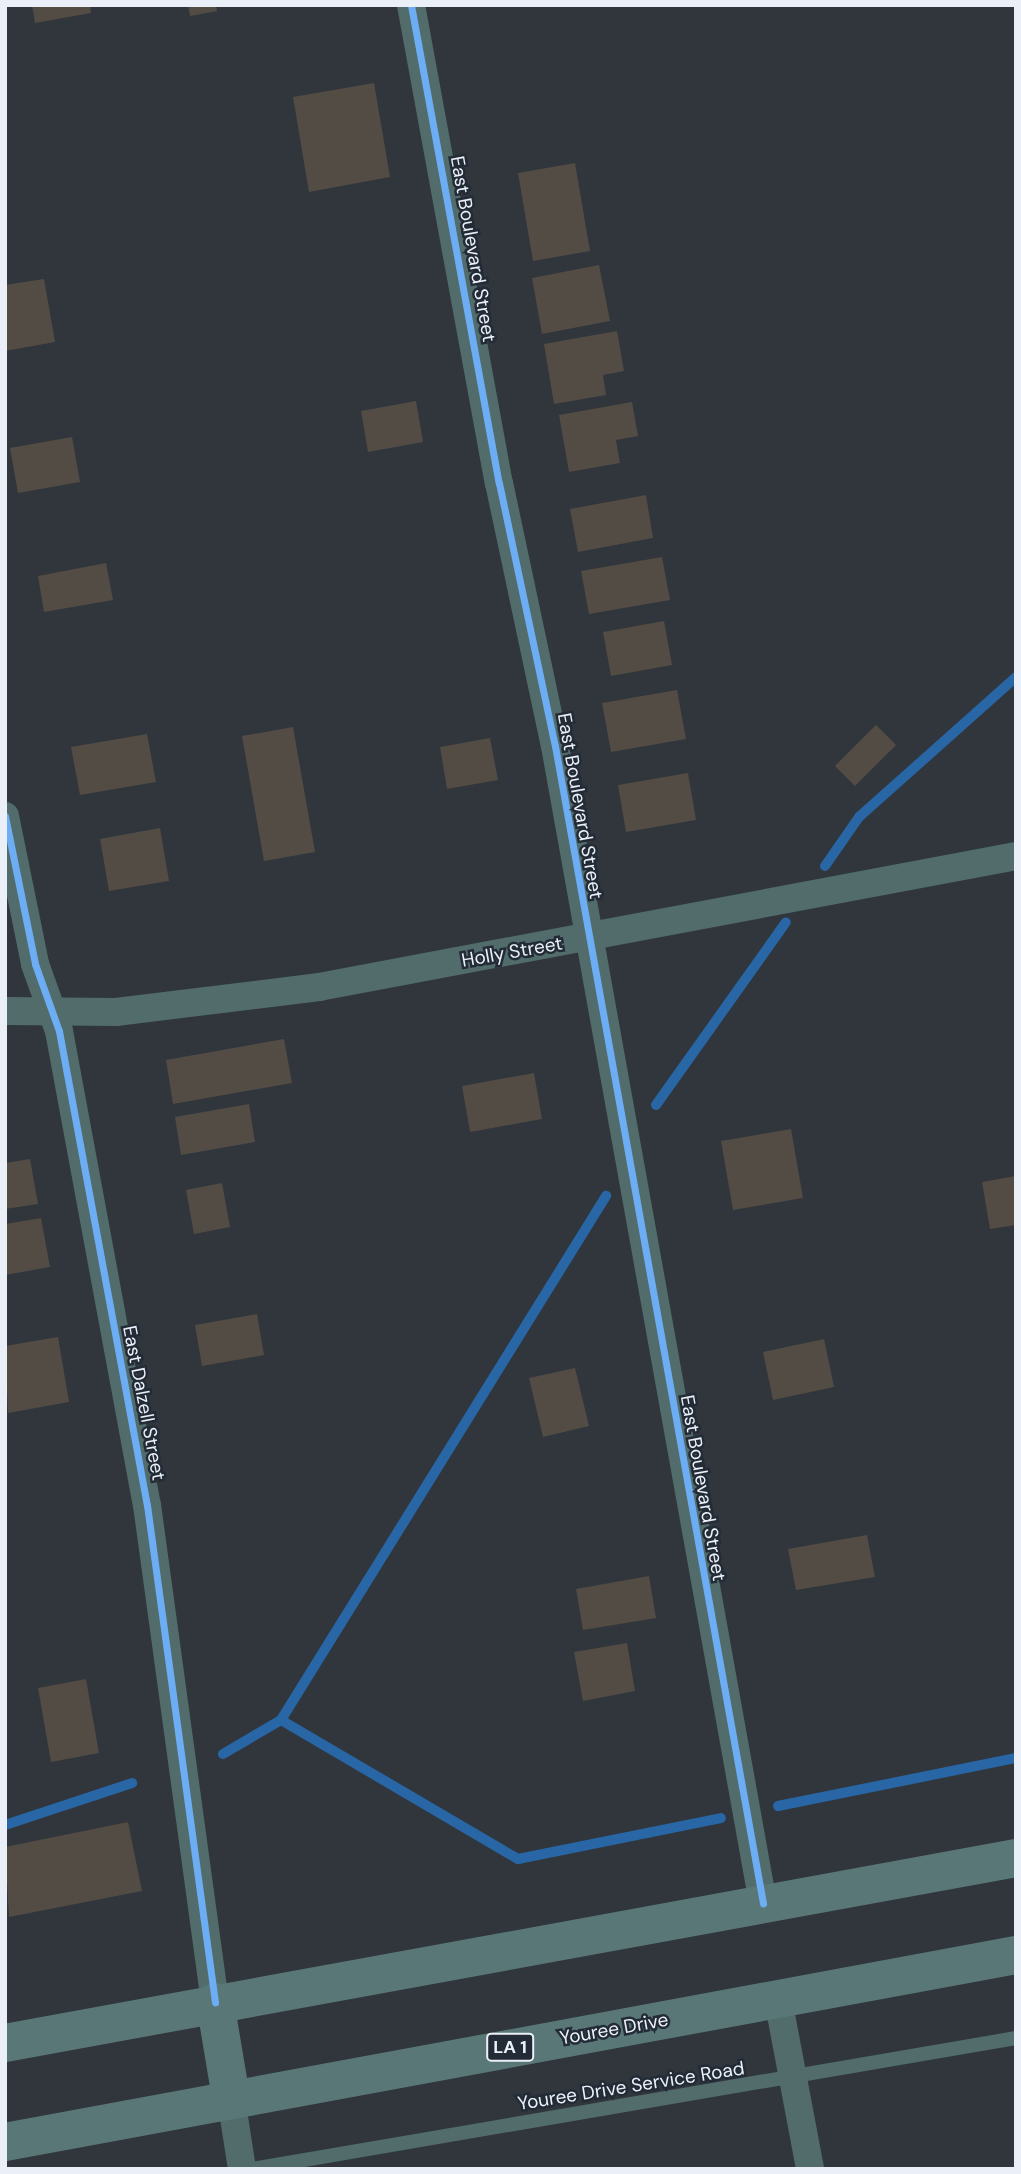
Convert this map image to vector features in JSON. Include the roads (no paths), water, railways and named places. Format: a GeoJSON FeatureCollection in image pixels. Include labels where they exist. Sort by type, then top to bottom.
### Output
{"type":"FeatureCollection","features":[{"type":"Feature","properties":{"kind":"main road"},"geometry":{"type":"LineString","coordinates":[[5,2043],[215,2002],[1016,1858]]}},
{"type":"Feature","properties":{"kind":"main road","name":"Youree Drive"},"geometry":{"type":"LineString","coordinates":[[5,2142],[231,2098],[1016,1955]]}},
{"type":"Feature","properties":{"kind":"main road"},"geometry":{"type":"LineString","coordinates":[[215,2002],[231,2098]]}},
{"type":"Feature","properties":{"kind":"street","name":"East Boulevard Street"},"geometry":{"type":"LineString","coordinates":[[411,5],[587,938],[763,1903]]}},
{"type":"Feature","properties":{"kind":"street","name":"East Dalzell Street"},"geometry":{"type":"LineString","coordinates":[[5,816],[35,964],[52,1010],[147,1505],[215,2002]]}},
{"type":"Feature","properties":{"kind":"street","name":"Holly Street"},"geometry":{"type":"LineString","coordinates":[[5,1011],[116,1013],[229,1001],[587,938],[1016,856]]}},
{"type":"Feature","properties":{"kind":"street"},"geometry":{"type":"LineString","coordinates":[[778,1999],[810,2169]]}},
{"type":"Feature","properties":{"kind":"street"},"geometry":{"type":"LineString","coordinates":[[231,2098],[242,2169]]}},
{"type":"Feature","properties":{"kind":"lane","name":"Youree Drive Service Road"},"geometry":{"type":"LineString","coordinates":[[252,2169],[791,2079],[1016,2038]]}},
{"type":"Feature","properties":{"kind":"waterway"},"geometry":{"type":"LineString","coordinates":[[825,866],[859,817],[1016,677]]}},
{"type":"Feature","properties":{"kind":"waterway"},"geometry":{"type":"LineString","coordinates":[[656,1105],[786,922]]}},
{"type":"Feature","properties":{"kind":"waterway"},"geometry":{"type":"LineString","coordinates":[[223,1754],[281,1720],[606,1196]]}},
{"type":"Feature","properties":{"kind":"waterway"},"geometry":{"type":"LineString","coordinates":[[281,1720],[518,1859],[721,1818]]}},
{"type":"Feature","properties":{"kind":"waterway"},"geometry":{"type":"LineString","coordinates":[[778,1806],[1016,1758]]}},
{"type":"Feature","properties":{"kind":"waterway"},"geometry":{"type":"LineString","coordinates":[[5,1825],[132,1783]]}}]}
